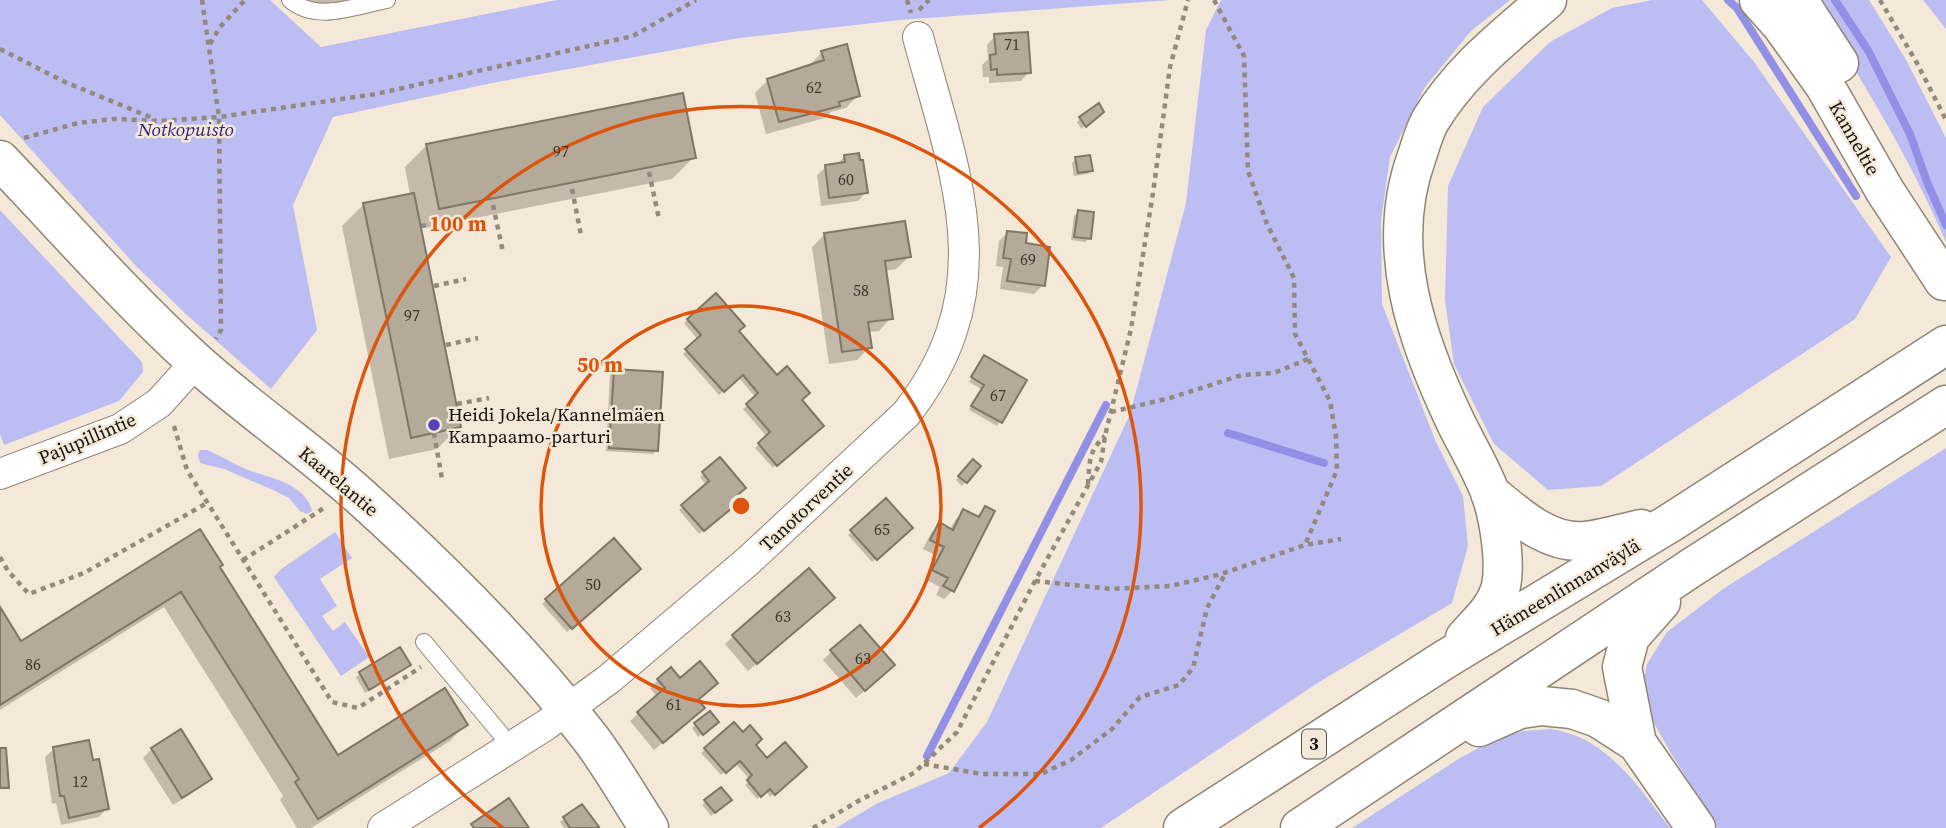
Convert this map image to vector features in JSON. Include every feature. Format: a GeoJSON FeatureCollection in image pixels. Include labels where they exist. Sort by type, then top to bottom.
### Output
{"type":"FeatureCollection","features":[{"type":"Feature","properties":{"kind":"main road"},"geometry":{"type":"LineString","coordinates":[[1444,660],[1492,608],[1500,586],[1503,565],[1490,493],[1439,388],[1409,298],[1403,252],[1403,207],[1413,165],[1428,124],[1452,87],[1486,52],[1548,0]]}},
{"type":"Feature","properties":{"kind":"main road","name":"Kanneltie"},"geometry":{"type":"LineString","coordinates":[[1759,0],[1782,26],[1825,86],[1885,191],[1945,283]]}},
{"type":"Feature","properties":{"kind":"main road","name":"Kanneltie"},"geometry":{"type":"LineString","coordinates":[[1798,0],[1834,54],[1899,174],[1945,283]]}},
{"type":"Feature","properties":{"kind":"main road","name":"Kaarelantie"},"geometry":{"type":"LineString","coordinates":[[12,149],[172,339],[204,355],[361,497],[453,584],[537,673],[593,741],[649,828]]}},
{"type":"Feature","properties":{"kind":"main road","name":"Hämeenlinnanväylä"},"geometry":{"type":"LineString","coordinates":[[1183,828],[1444,660],[1670,523],[1946,345]]}},
{"type":"Feature","properties":{"kind":"main road"},"geometry":{"type":"LineString","coordinates":[[1300,828],[1694,566],[1935,412]]}},
{"type":"Feature","properties":{"kind":"main road"},"geometry":{"type":"LineString","coordinates":[[1490,493],[1521,518],[1551,537],[1584,541],[1670,523]]}},
{"type":"Feature","properties":{"kind":"main road"},"geometry":{"type":"LineString","coordinates":[[1637,743],[1622,667],[1630,637],[1694,566]]}},
{"type":"Feature","properties":{"kind":"main road"},"geometry":{"type":"LineString","coordinates":[[1400,763],[1520,709],[1542,706],[1572,709],[1598,718],[1637,743],[1696,828]]}},
{"type":"Feature","properties":{"kind":"street","name":"Tanotorventie"},"geometry":{"type":"LineString","coordinates":[[383,828],[568,710],[609,679],[748,561],[906,414],[927,386],[943,354],[962,296],[965,244],[954,169],[918,37]]}},
{"type":"Feature","properties":{"kind":"street","name":"Pajupillintie"},"geometry":{"type":"LineString","coordinates":[[0,474],[120,429],[159,402],[204,355]]}},
{"type":"Feature","properties":{"kind":"lane"},"geometry":{"type":"LineString","coordinates":[[290,0],[300,9],[318,14],[387,0]]}},
{"type":"Feature","properties":{"kind":"lane"},"geometry":{"type":"LineString","coordinates":[[424,642],[510,748]]}},
{"type":"Feature","properties":{"kind":"path"},"geometry":{"type":"LineString","coordinates":[[202,0],[219,117],[221,330],[204,355]]}},
{"type":"Feature","properties":{"kind":"path"},"geometry":{"type":"LineString","coordinates":[[209,45],[220,27],[245,0]]}},
{"type":"Feature","properties":{"kind":"path"},"geometry":{"type":"LineString","coordinates":[[12,149],[78,123],[114,119],[159,121],[219,117],[376,94],[633,36],[696,0]]}},
{"type":"Feature","properties":{"kind":"path"},"geometry":{"type":"LineString","coordinates":[[813,828],[860,800],[914,773],[957,732],[1035,581],[1101,462],[1131,329],[1170,67],[1188,0]]}},
{"type":"Feature","properties":{"kind":"path"},"geometry":{"type":"LineString","coordinates":[[1214,0],[1244,56],[1248,171],[1267,224],[1294,278],[1295,334],[1330,401],[1336,436],[1337,470],[1305,545]]}},
{"type":"Feature","properties":{"kind":"path"},"geometry":{"type":"LineString","coordinates":[[1880,0],[1946,120]]}},
{"type":"Feature","properties":{"kind":"path"},"geometry":{"type":"LineString","coordinates":[[0,48],[65,82],[159,121]]}},
{"type":"Feature","properties":{"kind":"path"},"geometry":{"type":"LineString","coordinates":[[649,172],[659,219]]}},
{"type":"Feature","properties":{"kind":"path"},"geometry":{"type":"LineString","coordinates":[[572,189],[581,235]]}},
{"type":"Feature","properties":{"kind":"path"},"geometry":{"type":"LineString","coordinates":[[493,205],[503,252]]}},
{"type":"Feature","properties":{"kind":"path"},"geometry":{"type":"LineString","coordinates":[[421,226],[454,219]]}},
{"type":"Feature","properties":{"kind":"path"},"geometry":{"type":"LineString","coordinates":[[434,286],[466,279]]}},
{"type":"Feature","properties":{"kind":"path"},"geometry":{"type":"LineString","coordinates":[[446,345],[478,338]]}},
{"type":"Feature","properties":{"kind":"path"},"geometry":{"type":"LineString","coordinates":[[1111,412],[1170,398],[1242,376],[1273,373],[1308,359]]}},
{"type":"Feature","properties":{"kind":"path"},"geometry":{"type":"LineString","coordinates":[[457,404],[489,398]]}},
{"type":"Feature","properties":{"kind":"path"},"geometry":{"type":"LineString","coordinates":[[173,423],[187,470],[332,702],[358,708],[436,657]]}},
{"type":"Feature","properties":{"kind":"path"},"geometry":{"type":"LineString","coordinates":[[434,433],[442,479]]}},
{"type":"Feature","properties":{"kind":"path"},"geometry":{"type":"LineString","coordinates":[[1087,488],[1090,455],[1093,447],[1105,436]]}},
{"type":"Feature","properties":{"kind":"path"},"geometry":{"type":"LineString","coordinates":[[0,557],[8,571],[29,594],[84,573],[207,503]]}},
{"type":"Feature","properties":{"kind":"path"},"geometry":{"type":"LineString","coordinates":[[243,560],[330,504]]}},
{"type":"Feature","properties":{"kind":"path"},"geometry":{"type":"LineString","coordinates":[[1035,581],[1123,589],[1170,586],[1226,572],[1305,545],[1340,539]]}},
{"type":"Feature","properties":{"kind":"path"},"geometry":{"type":"LineString","coordinates":[[924,764],[982,774],[1041,774],[1071,760],[1112,729],[1140,697],[1179,685],[1193,668],[1207,608],[1226,572]]}},
{"type":"Feature","properties":{"kind":"green space","name":"Notkopuisto"},"geometry":{"type":"Polygon","coordinates":[[[0,0],[270,0],[321,47],[557,0],[1170,0],[900,20],[739,38],[497,82],[333,117],[293,205],[317,330],[271,389],[136,266],[0,115],[0,0]]]}},
{"type":"Feature","properties":{"kind":"green space"},"geometry":{"type":"Polygon","coordinates":[[[1221,0],[1510,0],[1471,31],[1425,87],[1390,157],[1381,221],[1382,304],[1436,442],[1463,496],[1468,546],[1452,603],[1319,682],[1101,828],[836,828],[876,804],[949,773],[987,722],[1130,414],[1186,203],[1206,30],[1221,0]]]}},
{"type":"Feature","properties":{"kind":"green space"},"geometry":{"type":"Polygon","coordinates":[[[1652,0],[1702,0],[1754,62],[1891,257],[1855,319],[1601,486],[1548,490],[1494,444],[1454,364],[1445,300],[1448,186],[1483,107],[1550,42],[1612,8],[1652,0]]]}},
{"type":"Feature","properties":{"kind":"green space"},"geometry":{"type":"Polygon","coordinates":[[[1811,0],[1869,0],[1905,58],[1946,138],[1946,242],[1883,118],[1811,0]]]}},
{"type":"Feature","properties":{"kind":"green space"},"geometry":{"type":"Polygon","coordinates":[[[1923,0],[1946,0],[1946,29],[1923,0]]]}},
{"type":"Feature","properties":{"kind":"green space"},"geometry":{"type":"Polygon","coordinates":[[[0,210],[142,362],[143,372],[119,401],[4,445],[0,434],[0,210]]]}},
{"type":"Feature","properties":{"kind":"green space"},"geometry":{"type":"Polygon","coordinates":[[[1946,448],[1946,828],[1718,828],[1650,716],[1643,684],[1647,664],[1667,632],[1723,589],[1946,448]]]}},
{"type":"Feature","properties":{"kind":"green space"},"geometry":{"type":"Polygon","coordinates":[[[200,450],[207,450],[248,470],[285,483],[302,494],[312,511],[307,514],[300,511],[289,498],[273,490],[224,469],[200,463],[200,450]]]}},
{"type":"Feature","properties":{"kind":"green space"},"geometry":{"type":"Polygon","coordinates":[[[335,532],[352,558],[320,579],[337,606],[322,616],[333,631],[345,622],[369,657],[341,676],[274,577],[335,532]]]}},
{"type":"Feature","properties":{"kind":"green space"},"geometry":{"type":"Polygon","coordinates":[[[1550,729],[1570,734],[1604,752],[1633,780],[1670,828],[1352,828],[1460,758],[1497,738],[1524,731],[1550,729]]]}},
{"type":"Feature","properties":{"kind":"building"},"geometry":{"type":"Polygon","coordinates":[[[1028,32],[1031,73],[997,75],[997,69],[991,70],[990,55],[996,54],[994,34],[1028,32]]]}},
{"type":"Feature","properties":{"kind":"building"},"geometry":{"type":"Polygon","coordinates":[[[847,44],[860,96],[839,102],[840,106],[779,122],[767,79],[824,60],[821,51],[847,44]]]}},
{"type":"Feature","properties":{"kind":"building"},"geometry":{"type":"Polygon","coordinates":[[[683,93],[696,158],[439,209],[426,144],[683,93]]]}},
{"type":"Feature","properties":{"kind":"building"},"geometry":{"type":"Polygon","coordinates":[[[1099,103],[1104,112],[1086,127],[1079,117],[1099,103]]]}},
{"type":"Feature","properties":{"kind":"building"},"geometry":{"type":"Polygon","coordinates":[[[859,153],[860,160],[863,160],[868,193],[829,198],[825,165],[845,162],[844,155],[859,153]]]}},
{"type":"Feature","properties":{"kind":"building"},"geometry":{"type":"Polygon","coordinates":[[[1090,155],[1093,171],[1078,173],[1075,157],[1090,155]]]}},
{"type":"Feature","properties":{"kind":"building"},"geometry":{"type":"Polygon","coordinates":[[[414,193],[461,427],[411,438],[363,203],[414,193]]]}},
{"type":"Feature","properties":{"kind":"building"},"geometry":{"type":"Polygon","coordinates":[[[1078,210],[1094,212],[1091,239],[1074,237],[1078,210]]]}},
{"type":"Feature","properties":{"kind":"building"},"geometry":{"type":"Polygon","coordinates":[[[905,221],[911,257],[885,261],[893,319],[868,322],[872,348],[842,352],[824,233],[905,221]]]}},
{"type":"Feature","properties":{"kind":"building"},"geometry":{"type":"Polygon","coordinates":[[[1007,231],[1027,233],[1026,243],[1050,247],[1045,286],[1007,281],[1011,259],[1003,258],[1007,231]]]}},
{"type":"Feature","properties":{"kind":"building"},"geometry":{"type":"Polygon","coordinates":[[[716,293],[745,326],[739,331],[777,375],[787,366],[810,393],[802,400],[824,426],[777,466],[758,443],[770,432],[746,404],[758,393],[743,375],[724,392],[685,349],[701,335],[687,319],[716,293]]]}},
{"type":"Feature","properties":{"kind":"building"},"geometry":{"type":"Polygon","coordinates":[[[984,355],[1027,380],[1002,423],[971,406],[984,385],[971,377],[984,355]]]}},
{"type":"Feature","properties":{"kind":"building"},"geometry":{"type":"Polygon","coordinates":[[[614,369],[663,372],[658,451],[609,448],[614,369]]]}},
{"type":"Feature","properties":{"kind":"building"},"geometry":{"type":"Polygon","coordinates":[[[720,457],[746,488],[733,499],[737,504],[704,531],[681,505],[709,481],[702,472],[720,457]]]}},
{"type":"Feature","properties":{"kind":"building"},"geometry":{"type":"Polygon","coordinates":[[[973,459],[981,466],[967,483],[958,476],[973,459]]]}},
{"type":"Feature","properties":{"kind":"building"},"geometry":{"type":"Polygon","coordinates":[[[886,498],[913,528],[877,560],[850,530],[886,498]]]}},
{"type":"Feature","properties":{"kind":"building"},"geometry":{"type":"Polygon","coordinates":[[[985,506],[995,511],[954,592],[943,586],[948,578],[932,570],[944,547],[930,540],[939,522],[953,530],[963,509],[979,517],[985,506]]]}},
{"type":"Feature","properties":{"kind":"building"},"geometry":{"type":"Polygon","coordinates":[[[200,529],[223,565],[220,567],[338,755],[445,688],[468,725],[318,819],[295,782],[299,779],[181,592],[0,705],[0,607],[21,641],[200,529]]]}},
{"type":"Feature","properties":{"kind":"building"},"geometry":{"type":"Polygon","coordinates":[[[614,538],[641,569],[572,629],[545,599],[614,538]]]}},
{"type":"Feature","properties":{"kind":"building"},"geometry":{"type":"Polygon","coordinates":[[[809,568],[835,598],[757,664],[732,635],[809,568]]]}},
{"type":"Feature","properties":{"kind":"building"},"geometry":{"type":"Polygon","coordinates":[[[860,625],[895,665],[865,691],[830,650],[860,625]]]}},
{"type":"Feature","properties":{"kind":"building"},"geometry":{"type":"Polygon","coordinates":[[[400,647],[411,665],[369,690],[359,672],[400,647]]]}},
{"type":"Feature","properties":{"kind":"building"},"geometry":{"type":"Polygon","coordinates":[[[700,661],[718,683],[698,700],[705,708],[663,743],[637,712],[665,688],[657,679],[671,667],[680,678],[700,661]]]}},
{"type":"Feature","properties":{"kind":"building"},"geometry":{"type":"Polygon","coordinates":[[[710,711],[719,722],[703,735],[694,723],[710,711]]]}},
{"type":"Feature","properties":{"kind":"building"},"geometry":{"type":"Polygon","coordinates":[[[734,722],[743,732],[750,725],[762,739],[756,745],[767,758],[785,742],[807,767],[775,795],[770,789],[761,797],[747,780],[752,775],[740,761],[726,773],[704,748],[734,722]]]}},
{"type":"Feature","properties":{"kind":"building"},"geometry":{"type":"Polygon","coordinates":[[[181,729],[212,779],[182,798],[151,748],[181,729]]]}},
{"type":"Feature","properties":{"kind":"building"},"geometry":{"type":"Polygon","coordinates":[[[89,740],[93,760],[99,759],[109,809],[69,818],[64,796],[60,796],[53,747],[89,740]]]}},
{"type":"Feature","properties":{"kind":"building"},"geometry":{"type":"Polygon","coordinates":[[[0,748],[6,748],[9,788],[0,788],[0,748]]]}},
{"type":"Feature","properties":{"kind":"building"},"geometry":{"type":"Polygon","coordinates":[[[721,787],[732,800],[715,813],[704,800],[721,787]]]}},
{"type":"Feature","properties":{"kind":"building"},"geometry":{"type":"Polygon","coordinates":[[[509,798],[529,828],[474,828],[471,824],[509,798]]]}},
{"type":"Feature","properties":{"kind":"building"},"geometry":{"type":"Polygon","coordinates":[[[582,804],[598,828],[570,828],[563,817],[582,804]]]}},
{"type":"Feature","properties":{"kind":"waterway"},"geometry":{"type":"LineString","coordinates":[[1728,0],[1737,8],[1856,196]]}},
{"type":"Feature","properties":{"kind":"waterway"},"geometry":{"type":"LineString","coordinates":[[1835,0],[1869,52],[1910,134],[1946,225]]}},
{"type":"Feature","properties":{"kind":"waterway"},"geometry":{"type":"LineString","coordinates":[[927,756],[1106,405]]}},
{"type":"Feature","properties":{"kind":"waterway"},"geometry":{"type":"LineString","coordinates":[[1228,433],[1324,463]]}},
{"type":"Feature","properties":{"kind":"place","name":"Heidi Jokela/Kannelmäen Kampaamo-parturi"},"geometry":{"type":"Point","coordinates":[434,425]}}]}
